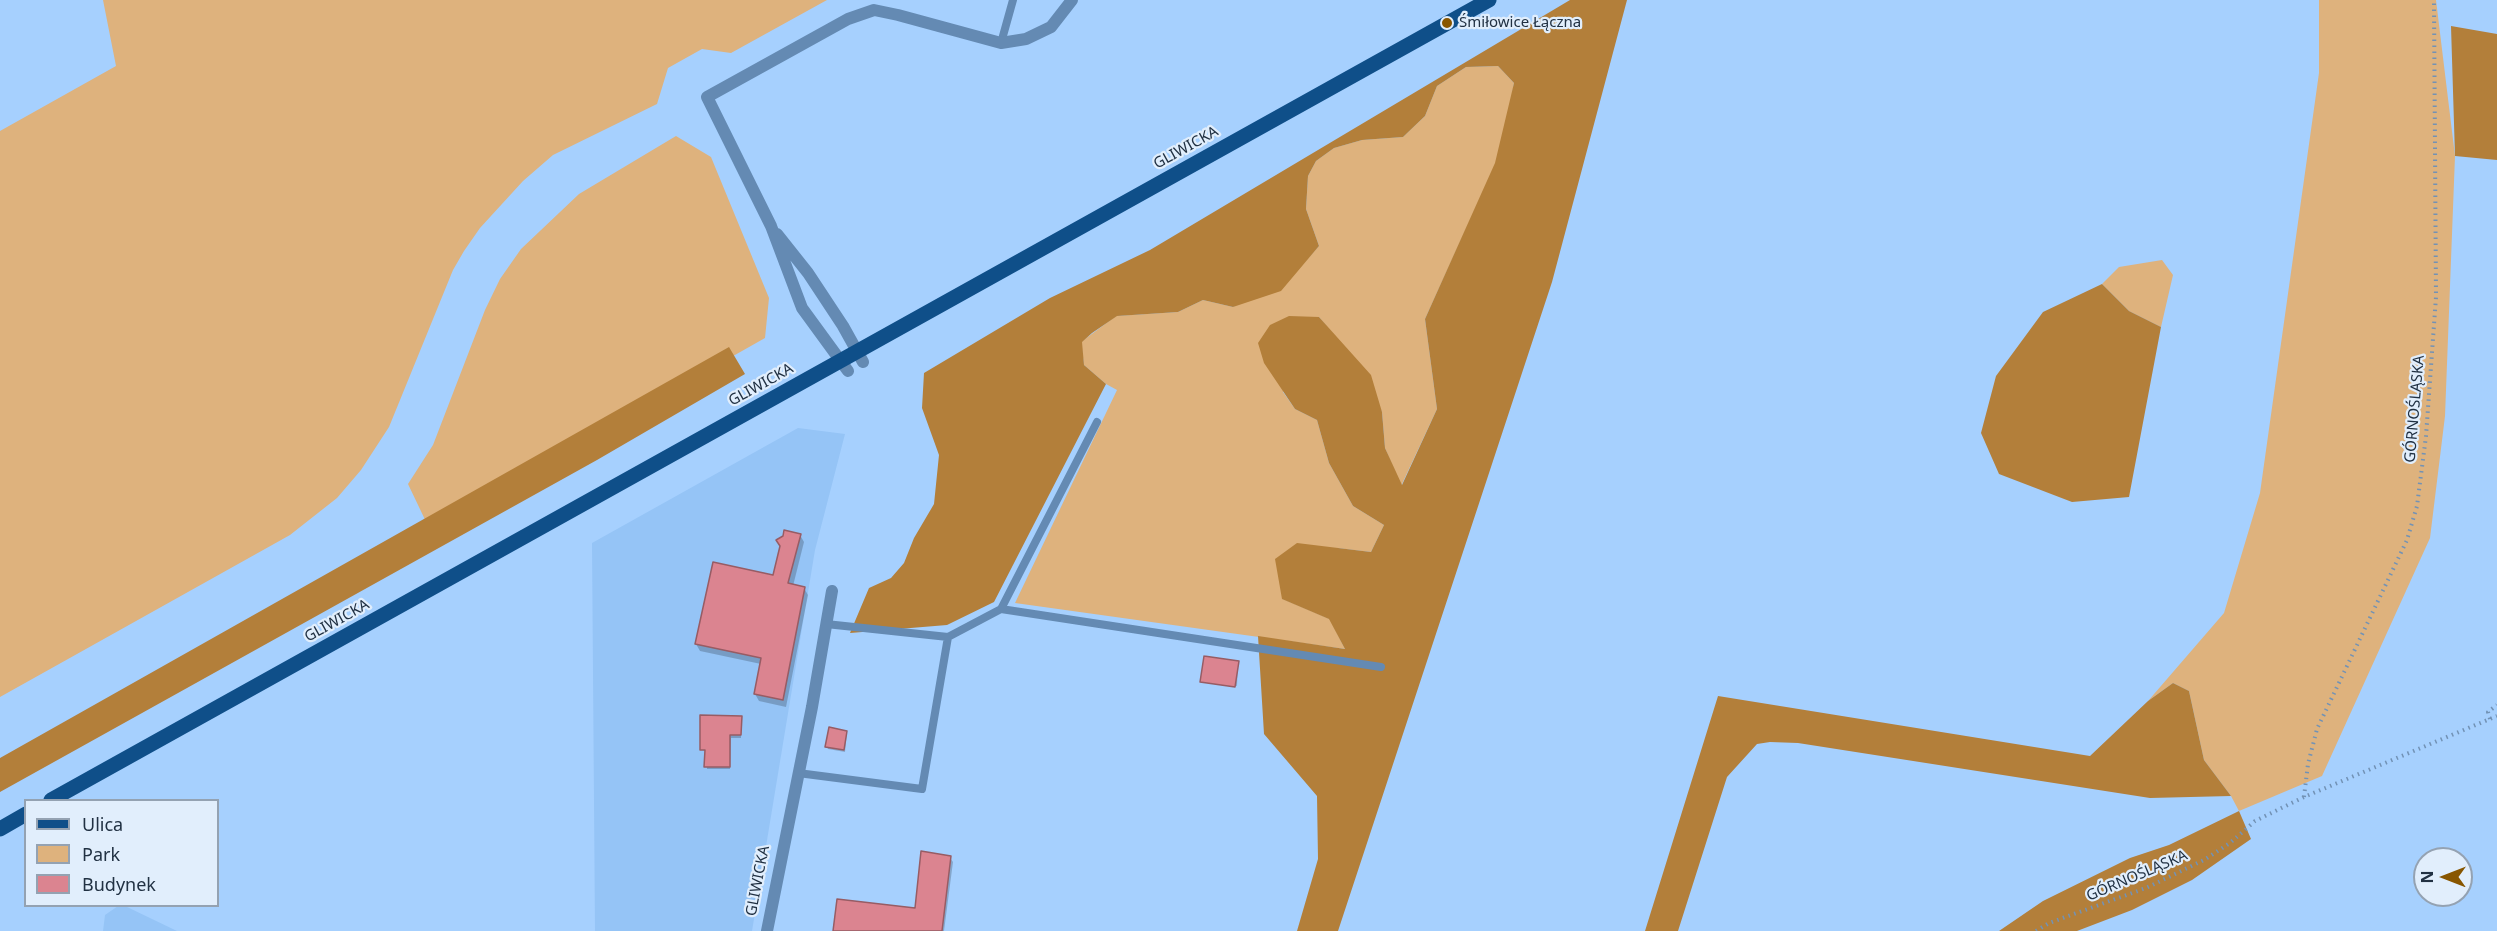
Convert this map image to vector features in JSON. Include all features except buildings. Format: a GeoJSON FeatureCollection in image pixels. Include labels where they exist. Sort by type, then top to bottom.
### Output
{"type":"FeatureCollection","features":[{"type":"Feature","properties":{"kind":"main road","name":"GLIWICKA"},"geometry":{"type":"LineString","coordinates":[[55,799],[845,366],[1490,0]]}},
{"type":"Feature","properties":{"kind":"main road"},"geometry":{"type":"LineString","coordinates":[[0,829],[24,815]]}},
{"type":"Feature","properties":{"kind":"street"},"geometry":{"type":"LineString","coordinates":[[845,366],[802,308],[771,226],[707,97],[848,19],[874,10],[1000,43],[1026,39],[1051,27],[1072,0]]}},
{"type":"Feature","properties":{"kind":"street"},"geometry":{"type":"LineString","coordinates":[[771,226],[808,273],[860,357]]}},
{"type":"Feature","properties":{"kind":"street","name":"GLIWICKA"},"geometry":{"type":"LineString","coordinates":[[767,931],[812,707],[832,591]]}},
{"type":"Feature","properties":{"kind":"lane"},"geometry":{"type":"LineString","coordinates":[[1000,43],[1013,0]]}},
{"type":"Feature","properties":{"kind":"lane"},"geometry":{"type":"LineString","coordinates":[[826,624],[948,637],[1001,609],[1097,422]]}},
{"type":"Feature","properties":{"kind":"lane"},"geometry":{"type":"LineString","coordinates":[[1001,609],[1381,667]]}},
{"type":"Feature","properties":{"kind":"lane"},"geometry":{"type":"LineString","coordinates":[[798,773],[922,789],[948,637]]}},
{"type":"Feature","properties":{"kind":"path","name":"GÓRNOŚLĄSKA"},"geometry":{"type":"LineString","coordinates":[[2304,797],[2316,729],[2407,540],[2416,506],[2426,436],[2436,297],[2434,0]]}},
{"type":"Feature","properties":{"kind":"path"},"geometry":{"type":"LineString","coordinates":[[2490,719],[2488,712],[2497,705]]}},
{"type":"Feature","properties":{"kind":"path","name":"GÓRNOŚLĄSKA"},"geometry":{"type":"LineString","coordinates":[[2036,931],[2049,923],[2146,888],[2204,860],[2230,843],[2255,821],[2304,797],[2497,716]]}},
{"type":"Feature","properties":{"kind":"shaded area"},"geometry":{"type":"Polygon","coordinates":[[[1570,0],[1627,0],[1552,282],[1338,931],[1297,931],[1318,859],[1317,796],[1264,734],[1258,636],[1345,649],[1329,619],[1282,599],[1275,559],[1297,543],[1371,552],[1384,525],[1353,506],[1329,463],[1317,420],[1295,409],[1264,363],[1258,343],[1270,325],[1289,316],[1319,317],[1371,375],[1382,412],[1385,448],[1402,485],[1437,409],[1425,319],[1495,163],[1514,83],[1498,66],[1466,67],[1437,86],[1425,116],[1403,137],[1362,140],[1334,148],[1316,161],[1308,176],[1306,209],[1319,246],[1281,291],[1233,307],[1203,300],[1178,312],[1117,316],[1092,333],[1082,342],[1084,365],[1106,384],[994,602],[947,625],[850,633],[869,588],[891,578],[904,563],[914,538],[934,504],[939,455],[922,408],[924,373],[1050,298],[1150,250],[1570,0]]]}},
{"type":"Feature","properties":{"kind":"shaded area"},"geometry":{"type":"Polygon","coordinates":[[[2451,26],[2497,34],[2497,160],[2455,156],[2451,26]]]}},
{"type":"Feature","properties":{"kind":"shaded area"},"geometry":{"type":"Polygon","coordinates":[[[2102,284],[2129,311],[2161,327],[2129,497],[2072,502],[1999,474],[1981,433],[1996,376],[2043,312],[2102,284]]]}},
{"type":"Feature","properties":{"kind":"shaded area"},"geometry":{"type":"Polygon","coordinates":[[[729,347],[745,374],[597,460],[0,792],[0,758],[729,347]]]}},
{"type":"Feature","properties":{"kind":"shaded area"},"geometry":{"type":"Polygon","coordinates":[[[798,428],[845,434],[815,550],[752,931],[595,931],[592,543],[798,428]]]}},
{"type":"Feature","properties":{"kind":"shaded area"},"geometry":{"type":"Polygon","coordinates":[[[2173,683],[2189,691],[2204,760],[2231,796],[2150,798],[1798,743],[1757,744],[1727,777],[1678,931],[1645,931],[1718,696],[2090,756],[2148,701],[2173,683]]]}},
{"type":"Feature","properties":{"kind":"shaded area"},"geometry":{"type":"Polygon","coordinates":[[[2239,811],[2251,839],[2192,880],[2132,910],[2077,931],[1999,931],[2043,901],[2130,858],[2169,845],[2239,811]]]}},
{"type":"Feature","properties":{"kind":"shaded area"},"geometry":{"type":"Polygon","coordinates":[[[117,907],[127,907],[177,931],[103,931],[105,915],[117,907]]]}},
{"type":"Feature","properties":{"kind":"green space"},"geometry":{"type":"Polygon","coordinates":[[[103,0],[827,0],[731,53],[702,49],[668,68],[657,104],[553,155],[523,181],[480,228],[464,251],[453,270],[389,427],[361,470],[337,498],[290,535],[0,697],[0,131],[116,66],[103,0]]]}},
{"type":"Feature","properties":{"kind":"green space"},"geometry":{"type":"Polygon","coordinates":[[[2319,0],[2436,0],[2455,156],[2445,416],[2430,538],[2322,776],[2239,811],[2231,796],[2204,760],[2189,691],[2173,683],[2148,701],[2224,613],[2260,493],[2319,73],[2319,0]]]}},
{"type":"Feature","properties":{"kind":"green space"},"geometry":{"type":"Polygon","coordinates":[[[1498,66],[1514,83],[1509,112],[1496,163],[1425,319],[1437,409],[1401,486],[1385,448],[1382,412],[1343,346],[1319,317],[1283,392],[1295,409],[1317,420],[1329,463],[1353,506],[1384,525],[1371,552],[1337,548],[1283,599],[1330,619],[1345,649],[1015,603],[1117,390],[1106,384],[1084,365],[1081,342],[1116,316],[1178,312],[1203,300],[1233,307],[1302,265],[1319,246],[1306,209],[1308,176],[1316,161],[1334,148],[1362,140],[1403,137],[1425,116],[1437,86],[1466,67],[1498,66]]]}},
{"type":"Feature","properties":{"kind":"green space"},"geometry":{"type":"Polygon","coordinates":[[[676,136],[711,157],[769,298],[765,338],[429,528],[408,484],[433,445],[485,310],[500,279],[521,249],[579,194],[676,136]]]}},
{"type":"Feature","properties":{"kind":"green space"},"geometry":{"type":"Polygon","coordinates":[[[2162,260],[2173,275],[2161,327],[2129,311],[2102,284],[2119,267],[2162,260]]]}},
{"type":"Feature","properties":{"kind":"place","name":"Śmiłowice Łączna"},"geometry":{"type":"Point","coordinates":[1447,23]}}]}
